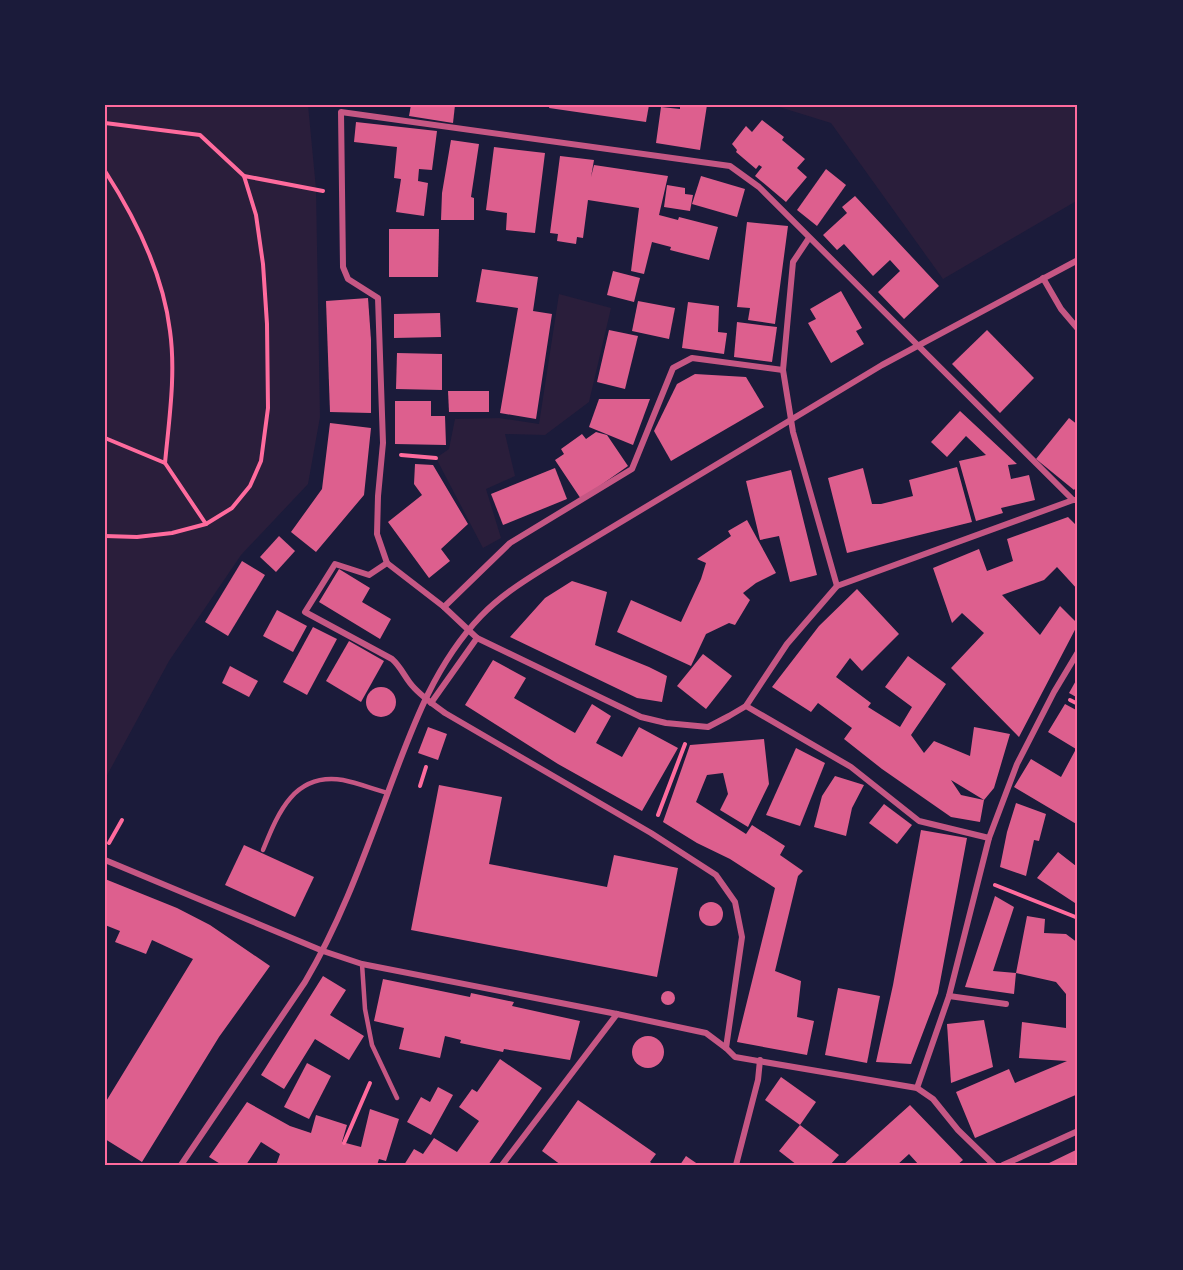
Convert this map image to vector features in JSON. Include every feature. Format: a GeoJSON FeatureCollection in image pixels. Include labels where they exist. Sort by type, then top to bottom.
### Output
{"type":"FeatureCollection","features":[{"type":"Feature","properties":{"kind":"street"},"geometry":{"type":"LineString","coordinates":[[341,112],[730,166],[759,187],[809,238],[1075,500],[837,586],[788,644],[746,706],[708,727],[641,717],[477,638],[444,607],[387,563],[377,534],[382,454],[378,298],[348,279],[344,267],[341,112]]}},
{"type":"Feature","properties":{"kind":"street"},"geometry":{"type":"LineString","coordinates":[[809,238],[793,262],[783,370],[793,432],[837,586]]}},
{"type":"Feature","properties":{"kind":"street"},"geometry":{"type":"LineString","coordinates":[[182,1165],[305,982],[323,951],[341,914],[407,739],[429,689],[452,651],[482,615],[519,585],[882,365],[1078,261]]}},
{"type":"Feature","properties":{"kind":"street"},"geometry":{"type":"LineString","coordinates":[[1043,278],[1061,309],[1078,329]]}},
{"type":"Feature","properties":{"kind":"street"},"geometry":{"type":"LineString","coordinates":[[444,607],[510,543],[632,469],[674,368],[692,358],[783,370]]}},
{"type":"Feature","properties":{"kind":"street"},"geometry":{"type":"LineString","coordinates":[[387,563],[369,575],[335,564],[305,612],[392,659],[399,665],[411,685],[431,704],[651,833],[716,874],[735,902],[742,937],[726,1048]]}},
{"type":"Feature","properties":{"kind":"street"},"geometry":{"type":"LineString","coordinates":[[431,704],[477,638]]}},
{"type":"Feature","properties":{"kind":"street"},"geometry":{"type":"LineString","coordinates":[[916,1088],[949,996],[989,838],[1017,764],[1054,692],[1078,652]]}},
{"type":"Feature","properties":{"kind":"street"},"geometry":{"type":"LineString","coordinates":[[746,706],[851,767],[919,820],[989,838]]}},
{"type":"Feature","properties":{"kind":"street"},"geometry":{"type":"LineString","coordinates":[[105,860],[323,951],[362,964],[706,1033],[735,1058],[760,1060],[916,1088],[933,1099],[958,1130],[994,1165]]}},
{"type":"Feature","properties":{"kind":"street"},"geometry":{"type":"LineString","coordinates":[[949,996],[1006,1004]]}},
{"type":"Feature","properties":{"kind":"street"},"geometry":{"type":"LineString","coordinates":[[502,1165],[617,1014]]}},
{"type":"Feature","properties":{"kind":"street"},"geometry":{"type":"LineString","coordinates":[[736,1165],[758,1080],[760,1060]]}},
{"type":"Feature","properties":{"kind":"street"},"geometry":{"type":"LineString","coordinates":[[1003,1165],[1078,1131]]}},
{"type":"Feature","properties":{"kind":"lane"},"geometry":{"type":"LineString","coordinates":[[263,850],[284,807],[297,789],[314,782],[341,780],[388,793]]}},
{"type":"Feature","properties":{"kind":"lane"},"geometry":{"type":"LineString","coordinates":[[362,964],[365,1010],[372,1045],[397,1098]]}},
{"type":"Feature","properties":{"kind":"path"},"geometry":{"type":"LineString","coordinates":[[105,123],[200,135],[244,176],[256,215],[263,264],[267,324],[268,408],[261,461],[250,486],[232,508],[206,524],[171,533],[137,537],[105,536]]}},
{"type":"Feature","properties":{"kind":"path"},"geometry":{"type":"LineString","coordinates":[[105,171],[145,240],[158,278],[170,331],[172,380],[165,463]]}},
{"type":"Feature","properties":{"kind":"path"},"geometry":{"type":"LineString","coordinates":[[244,176],[316,189]]}},
{"type":"Feature","properties":{"kind":"path"},"geometry":{"type":"LineString","coordinates":[[105,438],[165,463],[206,524]]}},
{"type":"Feature","properties":{"kind":"path"},"geometry":{"type":"LineString","coordinates":[[382,454],[436,458]]}},
{"type":"Feature","properties":{"kind":"path"},"geometry":{"type":"LineString","coordinates":[[666,792],[691,726]]}},
{"type":"Feature","properties":{"kind":"path"},"geometry":{"type":"LineString","coordinates":[[420,786],[426,767]]}},
{"type":"Feature","properties":{"kind":"path"},"geometry":{"type":"LineString","coordinates":[[105,849],[122,820]]}},
{"type":"Feature","properties":{"kind":"path"},"geometry":{"type":"LineString","coordinates":[[977,879],[1078,918]]}},
{"type":"Feature","properties":{"kind":"path"},"geometry":{"type":"LineString","coordinates":[[344,1143],[366,1088],[382,1065]]}},
{"type":"Feature","properties":{"kind":"shaded area"},"geometry":{"type":"Polygon","coordinates":[[[105,105],[308,105],[316,189],[320,417],[308,484],[241,555],[169,661],[105,779],[105,105]]]}},
{"type":"Feature","properties":{"kind":"shaded area"},"geometry":{"type":"Polygon","coordinates":[[[773,105],[1078,105],[1078,200],[943,279],[831,123],[773,105]]]}},
{"type":"Feature","properties":{"kind":"shaded area"},"geometry":{"type":"Polygon","coordinates":[[[559,294],[611,308],[589,402],[545,435],[505,434],[515,476],[486,489],[501,538],[483,548],[436,458],[449,449],[455,419],[499,418],[539,424],[559,294]]]}},
{"type":"Feature","properties":{"kind":"building"},"geometry":{"type":"Polygon","coordinates":[[[411,105],[455,105],[453,123],[409,116],[411,105]]]}},
{"type":"Feature","properties":{"kind":"building"},"geometry":{"type":"Polygon","coordinates":[[[550,105],[649,105],[646,122],[549,108],[550,105]]]}},
{"type":"Feature","properties":{"kind":"building"},"geometry":{"type":"Polygon","coordinates":[[[680,105],[707,105],[700,150],[656,143],[661,107],[680,109],[680,105]]]}},
{"type":"Feature","properties":{"kind":"building"},"geometry":{"type":"Polygon","coordinates":[[[762,120],[784,137],[782,140],[805,159],[797,168],[807,177],[786,202],[755,176],[762,167],[759,165],[756,169],[736,152],[732,144],[746,126],[752,132],[762,120]]]}},
{"type":"Feature","properties":{"kind":"building"},"geometry":{"type":"Polygon","coordinates":[[[356,122],[437,131],[432,170],[419,169],[418,181],[428,183],[424,216],[396,212],[401,179],[394,178],[397,147],[354,142],[356,122]]]}},
{"type":"Feature","properties":{"kind":"building"},"geometry":{"type":"Polygon","coordinates":[[[451,140],[479,144],[471,197],[474,198],[474,220],[441,220],[442,193],[451,140]]]}},
{"type":"Feature","properties":{"kind":"building"},"geometry":{"type":"Polygon","coordinates":[[[494,147],[545,153],[535,233],[506,230],[507,213],[486,210],[494,147]]]}},
{"type":"Feature","properties":{"kind":"building"},"geometry":{"type":"Polygon","coordinates":[[[560,156],[594,160],[591,177],[594,165],[668,176],[659,215],[678,220],[679,217],[718,227],[709,260],[670,250],[671,247],[652,242],[644,274],[631,271],[639,208],[588,200],[583,238],[577,237],[576,244],[557,241],[558,234],[550,233],[560,156]]]}},
{"type":"Feature","properties":{"kind":"building"},"geometry":{"type":"Polygon","coordinates":[[[826,169],[846,185],[817,226],[797,210],[826,169]]]}},
{"type":"Feature","properties":{"kind":"building"},"geometry":{"type":"Polygon","coordinates":[[[701,176],[745,189],[737,217],[692,204],[701,176]]]}},
{"type":"Feature","properties":{"kind":"building"},"geometry":{"type":"Polygon","coordinates":[[[667,185],[685,188],[685,194],[693,195],[690,211],[664,207],[667,185]]]}},
{"type":"Feature","properties":{"kind":"building"},"geometry":{"type":"Polygon","coordinates":[[[855,196],[939,286],[904,319],[878,292],[900,271],[890,260],[873,276],[844,244],[837,250],[823,235],[847,213],[842,207],[855,196]]]}},
{"type":"Feature","properties":{"kind":"building"},"geometry":{"type":"Polygon","coordinates":[[[747,222],[788,226],[775,324],[748,320],[750,308],[737,307],[747,222]]]}},
{"type":"Feature","properties":{"kind":"building"},"geometry":{"type":"Polygon","coordinates":[[[389,229],[439,229],[438,277],[389,277],[389,229]]]}},
{"type":"Feature","properties":{"kind":"building"},"geometry":{"type":"Polygon","coordinates":[[[482,269],[538,277],[533,311],[552,314],[536,419],[500,413],[518,308],[476,302],[482,269]]]}},
{"type":"Feature","properties":{"kind":"building"},"geometry":{"type":"Polygon","coordinates":[[[613,271],[640,278],[634,302],[607,295],[613,271]]]}},
{"type":"Feature","properties":{"kind":"building"},"geometry":{"type":"Polygon","coordinates":[[[841,291],[862,328],[856,331],[864,344],[831,363],[808,323],[816,319],[810,309],[841,291]]]}},
{"type":"Feature","properties":{"kind":"building"},"geometry":{"type":"Polygon","coordinates":[[[368,298],[371,340],[371,413],[330,412],[326,301],[368,298]]]}},
{"type":"Feature","properties":{"kind":"building"},"geometry":{"type":"Polygon","coordinates":[[[638,301],[675,308],[669,339],[632,331],[638,301]]]}},
{"type":"Feature","properties":{"kind":"building"},"geometry":{"type":"Polygon","coordinates":[[[688,302],[719,306],[718,332],[727,333],[724,354],[682,348],[688,302]]]}},
{"type":"Feature","properties":{"kind":"building"},"geometry":{"type":"Polygon","coordinates":[[[440,313],[441,337],[394,338],[394,314],[440,313]]]}},
{"type":"Feature","properties":{"kind":"building"},"geometry":{"type":"Polygon","coordinates":[[[737,322],[777,327],[772,362],[734,357],[737,322]]]}},
{"type":"Feature","properties":{"kind":"building"},"geometry":{"type":"Polygon","coordinates":[[[609,330],[638,336],[625,389],[597,382],[609,330]]]}},
{"type":"Feature","properties":{"kind":"building"},"geometry":{"type":"Polygon","coordinates":[[[987,330],[1034,378],[1000,413],[952,364],[987,330]]]}},
{"type":"Feature","properties":{"kind":"building"},"geometry":{"type":"Polygon","coordinates":[[[397,353],[442,354],[442,390],[396,389],[397,353]]]}},
{"type":"Feature","properties":{"kind":"building"},"geometry":{"type":"Polygon","coordinates":[[[695,374],[746,377],[764,407],[671,461],[654,431],[677,384],[695,374]]]}},
{"type":"Feature","properties":{"kind":"building"},"geometry":{"type":"Polygon","coordinates":[[[448,391],[489,391],[489,412],[449,412],[448,391]]]}},
{"type":"Feature","properties":{"kind":"building"},"geometry":{"type":"Polygon","coordinates":[[[599,399],[650,399],[633,445],[589,427],[599,399]]]}},
{"type":"Feature","properties":{"kind":"building"},"geometry":{"type":"Polygon","coordinates":[[[395,401],[431,401],[431,416],[445,416],[446,445],[395,444],[395,401]]]}},
{"type":"Feature","properties":{"kind":"building"},"geometry":{"type":"Polygon","coordinates":[[[960,411],[1017,464],[1008,465],[1011,479],[1029,475],[1035,500],[1001,508],[1003,513],[976,521],[959,461],[986,455],[966,436],[947,457],[931,442],[960,411]]]}},
{"type":"Feature","properties":{"kind":"building"},"geometry":{"type":"Polygon","coordinates":[[[1069,418],[1078,425],[1078,485],[1074,490],[1036,459],[1069,418]]]}},
{"type":"Feature","properties":{"kind":"building"},"geometry":{"type":"Polygon","coordinates":[[[330,423],[371,428],[364,495],[316,552],[291,532],[322,489],[330,423]]]}},
{"type":"Feature","properties":{"kind":"building"},"geometry":{"type":"Polygon","coordinates":[[[596,432],[607,435],[628,466],[581,499],[555,460],[564,454],[561,449],[582,434],[586,439],[596,432]]]}},
{"type":"Feature","properties":{"kind":"building"},"geometry":{"type":"Polygon","coordinates":[[[415,464],[433,465],[468,524],[441,549],[450,561],[429,578],[388,522],[422,495],[414,484],[415,464]]]}},
{"type":"Feature","properties":{"kind":"building"},"geometry":{"type":"Polygon","coordinates":[[[957,467],[972,522],[847,553],[828,478],[863,468],[872,504],[881,504],[913,496],[909,480],[957,467]]]}},
{"type":"Feature","properties":{"kind":"building"},"geometry":{"type":"Polygon","coordinates":[[[555,468],[567,499],[503,525],[491,494],[555,468]]]}},
{"type":"Feature","properties":{"kind":"building"},"geometry":{"type":"Polygon","coordinates":[[[791,470],[817,575],[790,582],[779,536],[760,540],[746,481],[791,470]]]}},
{"type":"Feature","properties":{"kind":"building"},"geometry":{"type":"Polygon","coordinates":[[[1068,517],[1078,527],[1078,590],[1057,567],[1044,580],[1002,595],[1040,635],[1060,606],[1078,624],[1019,737],[951,668],[984,633],[962,613],[952,623],[933,568],[979,549],[987,571],[1013,561],[1007,539],[1068,517]]]}},
{"type":"Feature","properties":{"kind":"building"},"geometry":{"type":"Polygon","coordinates":[[[747,520],[776,573],[756,583],[743,593],[750,600],[735,625],[729,623],[706,634],[691,666],[617,632],[631,600],[681,622],[706,563],[697,559],[731,536],[728,531],[747,520]]]}},
{"type":"Feature","properties":{"kind":"building"},"geometry":{"type":"Polygon","coordinates":[[[279,536],[295,551],[276,572],[260,557],[279,536]]]}},
{"type":"Feature","properties":{"kind":"building"},"geometry":{"type":"Polygon","coordinates":[[[242,561],[265,575],[228,636],[205,622],[242,561]]]}},
{"type":"Feature","properties":{"kind":"building"},"geometry":{"type":"Polygon","coordinates":[[[339,569],[370,588],[362,602],[391,619],[380,639],[319,602],[339,569]]]}},
{"type":"Feature","properties":{"kind":"building"},"geometry":{"type":"Polygon","coordinates":[[[572,581],[607,592],[595,645],[667,676],[662,702],[637,698],[510,637],[545,598],[572,581]]]}},
{"type":"Feature","properties":{"kind":"building"},"geometry":{"type":"Polygon","coordinates":[[[857,589],[899,634],[862,671],[850,658],[836,677],[871,703],[868,707],[900,727],[912,707],[885,687],[908,656],[946,684],[911,735],[924,753],[934,741],[970,756],[974,727],[1010,734],[994,788],[984,800],[980,822],[951,817],[882,769],[844,739],[852,728],[818,703],[811,712],[772,687],[819,626],[857,589]],[[951,780],[961,795],[984,800],[951,780]]]}},
{"type":"Feature","properties":{"kind":"building"},"geometry":{"type":"Polygon","coordinates":[[[277,610],[307,626],[293,652],[263,636],[277,610]]]}},
{"type":"Feature","properties":{"kind":"building"},"geometry":{"type":"Polygon","coordinates":[[[313,627],[337,639],[307,695],[283,682],[313,627]]]}},
{"type":"Feature","properties":{"kind":"building"},"geometry":{"type":"Polygon","coordinates":[[[349,641],[384,661],[361,702],[326,681],[349,641]]]}},
{"type":"Feature","properties":{"kind":"building"},"geometry":{"type":"Polygon","coordinates":[[[703,654],[732,676],[706,709],[677,686],[703,654]]]}},
{"type":"Feature","properties":{"kind":"building"},"geometry":{"type":"Polygon","coordinates":[[[493,660],[526,678],[514,698],[575,733],[592,704],[611,716],[596,743],[622,757],[639,727],[678,748],[642,811],[558,764],[465,705],[493,660]]]}},
{"type":"Feature","properties":{"kind":"building"},"geometry":{"type":"Polygon","coordinates":[[[230,666],[258,681],[249,697],[222,683],[230,666]]]}},
{"type":"Feature","properties":{"kind":"building"},"geometry":{"type":"Polygon","coordinates":[[[1078,677],[1078,698],[1069,693],[1078,677]]]}},
{"type":"Feature","properties":{"kind":"building"},"geometry":{"type":"Polygon","coordinates":[[[381,687],[391,692],[396,702],[391,712],[381,717],[371,712],[366,702],[371,692],[381,687]]]}},
{"type":"Feature","properties":{"kind":"building"},"geometry":{"type":"Polygon","coordinates":[[[1065,704],[1078,711],[1078,825],[1014,787],[1031,759],[1061,777],[1076,749],[1048,732],[1065,704]]]}},
{"type":"Feature","properties":{"kind":"building"},"geometry":{"type":"Polygon","coordinates":[[[428,727],[447,734],[438,760],[418,753],[428,727]]]}},
{"type":"Feature","properties":{"kind":"building"},"geometry":{"type":"Polygon","coordinates":[[[764,739],[769,784],[748,827],[720,810],[728,794],[723,773],[707,775],[696,802],[746,834],[752,825],[785,846],[780,855],[803,871],[798,876],[775,971],[801,981],[797,1017],[814,1021],[807,1055],[737,1042],[775,888],[730,859],[697,843],[663,822],[690,745],[764,739]]]}},
{"type":"Feature","properties":{"kind":"building"},"geometry":{"type":"Polygon","coordinates":[[[796,748],[825,763],[800,826],[766,815],[796,748]]]}},
{"type":"Feature","properties":{"kind":"building"},"geometry":{"type":"Polygon","coordinates":[[[835,776],[864,785],[852,808],[846,836],[814,827],[822,796],[835,776]]]}},
{"type":"Feature","properties":{"kind":"building"},"geometry":{"type":"Polygon","coordinates":[[[439,785],[502,797],[489,864],[607,887],[614,855],[678,868],[657,977],[411,930],[439,785]]]}},
{"type":"Feature","properties":{"kind":"building"},"geometry":{"type":"Polygon","coordinates":[[[1016,803],[1046,814],[1039,841],[1034,840],[1026,876],[1000,867],[1016,803]]]}},
{"type":"Feature","properties":{"kind":"building"},"geometry":{"type":"Polygon","coordinates":[[[884,804],[912,825],[897,844],[869,823],[884,804]]]}},
{"type":"Feature","properties":{"kind":"building"},"geometry":{"type":"Polygon","coordinates":[[[921,830],[967,838],[938,993],[911,1064],[876,1062],[893,985],[921,830]]]}},
{"type":"Feature","properties":{"kind":"building"},"geometry":{"type":"Polygon","coordinates":[[[244,845],[314,877],[295,917],[225,885],[244,845]]]}},
{"type":"Feature","properties":{"kind":"building"},"geometry":{"type":"Polygon","coordinates":[[[1058,852],[1076,866],[1078,864],[1078,905],[1037,878],[1058,852]]]}},
{"type":"Feature","properties":{"kind":"building"},"geometry":{"type":"Polygon","coordinates":[[[105,879],[177,908],[210,925],[270,966],[219,1037],[142,1162],[105,1139],[105,1103],[193,959],[152,940],[146,954],[115,942],[120,931],[105,925],[105,879]]]}},
{"type":"Feature","properties":{"kind":"building"},"geometry":{"type":"Polygon","coordinates":[[[995,896],[1014,907],[993,971],[1016,973],[1014,994],[965,987],[995,896]]]}},
{"type":"Feature","properties":{"kind":"building"},"geometry":{"type":"Polygon","coordinates":[[[711,902],[719,906],[723,914],[719,922],[711,926],[703,922],[699,914],[703,906],[711,902]]]}},
{"type":"Feature","properties":{"kind":"building"},"geometry":{"type":"Polygon","coordinates":[[[1027,916],[1045,919],[1044,933],[1066,934],[1078,943],[1078,1094],[975,1138],[956,1092],[1009,1069],[1015,1083],[1067,1061],[1019,1058],[1022,1022],[1066,1028],[1066,994],[1056,982],[1016,973],[1027,916]]]}},
{"type":"Feature","properties":{"kind":"building"},"geometry":{"type":"Polygon","coordinates":[[[323,976],[346,990],[330,1015],[364,1036],[349,1060],[315,1039],[284,1089],[261,1075],[323,976]]]}},
{"type":"Feature","properties":{"kind":"building"},"geometry":{"type":"Polygon","coordinates":[[[383,979],[470,997],[471,993],[514,1002],[512,1006],[580,1021],[570,1060],[504,1049],[503,1052],[460,1043],[461,1040],[445,1036],[440,1058],[399,1049],[404,1028],[374,1021],[383,979]]]}},
{"type":"Feature","properties":{"kind":"building"},"geometry":{"type":"Polygon","coordinates":[[[838,988],[880,996],[867,1063],[825,1055],[838,988]]]}},
{"type":"Feature","properties":{"kind":"building"},"geometry":{"type":"Polygon","coordinates":[[[668,991],[673,993],[675,998],[673,1003],[668,1005],[663,1003],[661,998],[663,993],[668,991]]]}},
{"type":"Feature","properties":{"kind":"building"},"geometry":{"type":"Polygon","coordinates":[[[984,1020],[993,1067],[951,1083],[947,1024],[984,1020]]]}},
{"type":"Feature","properties":{"kind":"building"},"geometry":{"type":"Polygon","coordinates":[[[648,1036],[659,1041],[664,1052],[659,1063],[648,1068],[637,1063],[632,1052],[637,1041],[648,1036]]]}},
{"type":"Feature","properties":{"kind":"building"},"geometry":{"type":"Polygon","coordinates":[[[500,1059],[542,1088],[488,1165],[404,1165],[414,1149],[423,1154],[434,1138],[457,1152],[479,1121],[459,1107],[472,1089],[477,1092],[500,1059]]]}},
{"type":"Feature","properties":{"kind":"building"},"geometry":{"type":"Polygon","coordinates":[[[307,1063],[331,1076],[309,1119],[284,1107],[307,1063]]]}},
{"type":"Feature","properties":{"kind":"building"},"geometry":{"type":"Polygon","coordinates":[[[781,1077],[816,1102],[800,1125],[765,1100],[781,1077]]]}},
{"type":"Feature","properties":{"kind":"building"},"geometry":{"type":"Polygon","coordinates":[[[438,1087],[453,1095],[431,1135],[407,1122],[421,1097],[430,1102],[438,1087]]]}},
{"type":"Feature","properties":{"kind":"building"},"geometry":{"type":"Polygon","coordinates":[[[578,1100],[656,1154],[650,1162],[654,1165],[561,1165],[542,1151],[578,1100]]]}},
{"type":"Feature","properties":{"kind":"building"},"geometry":{"type":"Polygon","coordinates":[[[247,1102],[290,1126],[311,1133],[316,1115],[347,1125],[342,1142],[361,1147],[370,1109],[399,1119],[386,1161],[379,1159],[377,1165],[276,1165],[280,1154],[261,1142],[246,1165],[222,1165],[209,1157],[247,1102]]]}},
{"type":"Feature","properties":{"kind":"building"},"geometry":{"type":"Polygon","coordinates":[[[910,1105],[963,1160],[957,1165],[919,1165],[909,1154],[897,1165],[843,1165],[910,1105]]]}},
{"type":"Feature","properties":{"kind":"building"},"geometry":{"type":"Polygon","coordinates":[[[800,1125],[839,1155],[830,1165],[797,1165],[779,1151],[800,1125]]]}},
{"type":"Feature","properties":{"kind":"building"},"geometry":{"type":"Polygon","coordinates":[[[1078,1149],[1078,1165],[1045,1165],[1078,1149]]]}},
{"type":"Feature","properties":{"kind":"building"},"geometry":{"type":"Polygon","coordinates":[[[686,1156],[699,1165],[680,1165],[686,1156]]]}}]}
